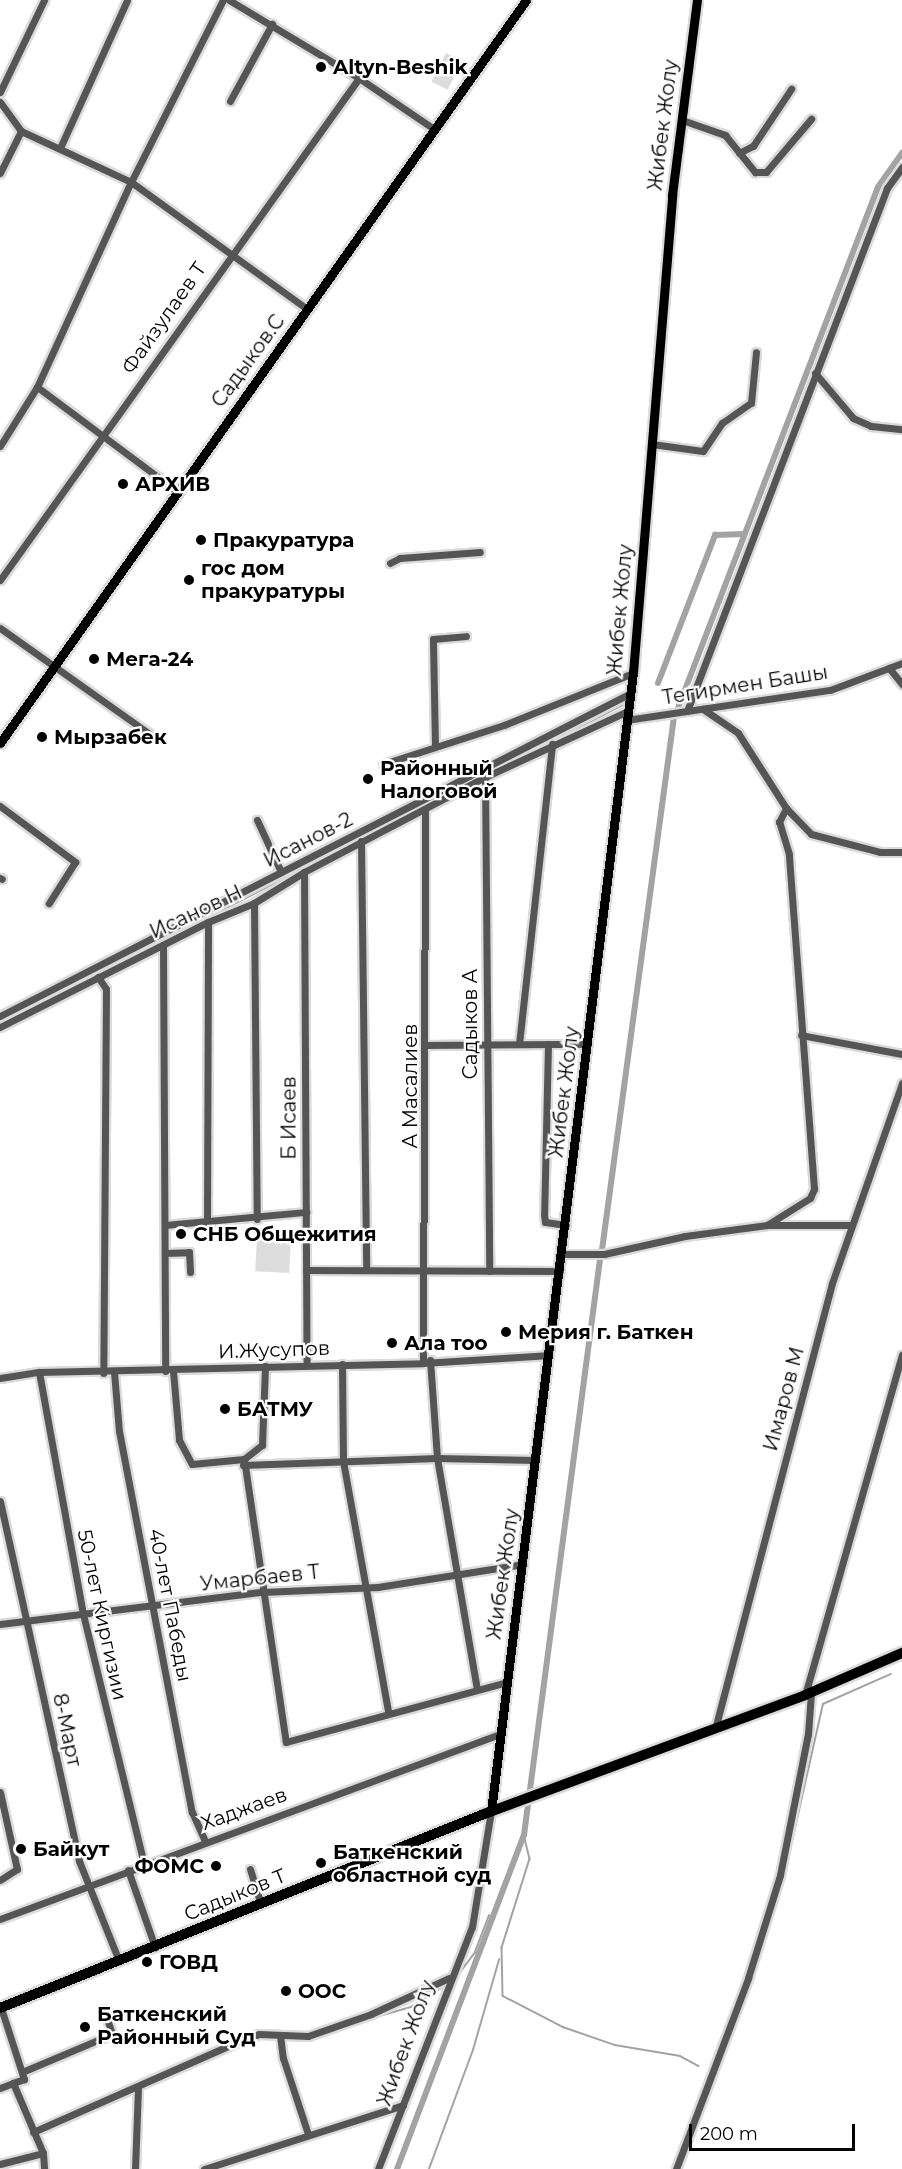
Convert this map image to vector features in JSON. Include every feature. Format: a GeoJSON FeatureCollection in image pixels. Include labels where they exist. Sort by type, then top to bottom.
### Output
{"type":"FeatureCollection","features":[{"type":"Feature","properties":{"kind":"highway","name":"Садыков Т"},"geometry":{"type":"LineString","coordinates":[[0,2008],[487,1813],[808,1694],[902,1653]]}},
{"type":"Feature","properties":{"kind":"main road","name":"Садыков.С"},"geometry":{"type":"LineString","coordinates":[[0,742],[526,0]]}},
{"type":"Feature","properties":{"kind":"main road","name":"Жибек Жолу"},"geometry":{"type":"LineString","coordinates":[[487,1813],[523,1564],[631,693],[681,120],[697,0]]}},
{"type":"Feature","properties":{"kind":"street"},"geometry":{"type":"LineString","coordinates":[[0,92],[44,0]]}},
{"type":"Feature","properties":{"kind":"street"},"geometry":{"type":"LineString","coordinates":[[60,148],[127,0]]}},
{"type":"Feature","properties":{"kind":"street"},"geometry":{"type":"LineString","coordinates":[[0,446],[37,387],[131,182],[223,0]]}},
{"type":"Feature","properties":{"kind":"street"},"geometry":{"type":"LineString","coordinates":[[229,0],[358,78],[434,129]]}},
{"type":"Feature","properties":{"kind":"street"},"geometry":{"type":"LineString","coordinates":[[231,101],[272,24]]}},
{"type":"Feature","properties":{"kind":"street","name":"Файзулаев Т"},"geometry":{"type":"LineString","coordinates":[[0,580],[230,254],[358,78]]}},
{"type":"Feature","properties":{"kind":"street"},"geometry":{"type":"LineString","coordinates":[[739,153],[753,146],[791,89]]}},
{"type":"Feature","properties":{"kind":"street"},"geometry":{"type":"LineString","coordinates":[[0,102],[21,131],[131,182],[307,309]]}},
{"type":"Feature","properties":{"kind":"street"},"geometry":{"type":"LineString","coordinates":[[681,120],[724,135],[755,172],[766,172],[812,119]]}},
{"type":"Feature","properties":{"kind":"street"},"geometry":{"type":"LineString","coordinates":[[0,173],[21,131]]}},
{"type":"Feature","properties":{"kind":"street"},"geometry":{"type":"LineString","coordinates":[[687,711],[886,188],[902,167]]}},
{"type":"Feature","properties":{"kind":"street"},"geometry":{"type":"LineString","coordinates":[[652,444],[703,450],[722,423],[751,403],[756,352]]}},
{"type":"Feature","properties":{"kind":"street"},"geometry":{"type":"LineString","coordinates":[[815,373],[853,418],[872,426],[902,429]]}},
{"type":"Feature","properties":{"kind":"street"},"geometry":{"type":"LineString","coordinates":[[37,387],[178,492]]}},
{"type":"Feature","properties":{"kind":"street"},"geometry":{"type":"LineString","coordinates":[[390,563],[400,558],[480,552]]}},
{"type":"Feature","properties":{"kind":"street"},"geometry":{"type":"LineString","coordinates":[[0,628],[55,664],[154,737]]}},
{"type":"Feature","properties":{"kind":"street"},"geometry":{"type":"LineString","coordinates":[[435,746],[433,639],[466,636]]}},
{"type":"Feature","properties":{"kind":"street","name":"Тегирмен Башы"},"geometry":{"type":"LineString","coordinates":[[627,716],[703,709],[830,690],[902,663]]}},
{"type":"Feature","properties":{"kind":"street"},"geometry":{"type":"LineString","coordinates":[[889,668],[902,684]]}},
{"type":"Feature","properties":{"kind":"street"},"geometry":{"type":"LineString","coordinates":[[382,764],[504,725],[633,674]]}},
{"type":"Feature","properties":{"kind":"street","name":"Исанов-2"},"geometry":{"type":"LineString","coordinates":[[0,1016],[631,693]]}},
{"type":"Feature","properties":{"kind":"street"},"geometry":{"type":"LineString","coordinates":[[703,709],[738,733],[786,808],[811,834],[827,841],[893,854],[902,852]]}},
{"type":"Feature","properties":{"kind":"street","name":"Исанов Н"},"geometry":{"type":"LineString","coordinates":[[0,1027],[208,922],[254,903],[304,872],[485,777],[552,744],[627,716]]}},
{"type":"Feature","properties":{"kind":"street"},"geometry":{"type":"LineString","coordinates":[[519,1044],[552,744]]}},
{"type":"Feature","properties":{"kind":"street","name":"Садыков А"},"geometry":{"type":"LineString","coordinates":[[485,777],[489,1270]]}},
{"type":"Feature","properties":{"kind":"street"},"geometry":{"type":"LineString","coordinates":[[0,806],[75,862],[49,903]]}},
{"type":"Feature","properties":{"kind":"street"},"geometry":{"type":"LineString","coordinates":[[767,1225],[810,1198],[814,1189],[789,854],[779,822],[786,808]]}},
{"type":"Feature","properties":{"kind":"street","name":"А Масалиев"},"geometry":{"type":"LineString","coordinates":[[425,809],[427,1361],[437,1458],[477,1690]]}},
{"type":"Feature","properties":{"kind":"street"},"geometry":{"type":"LineString","coordinates":[[257,820],[281,872]]}},
{"type":"Feature","properties":{"kind":"street"},"geometry":{"type":"LineString","coordinates":[[361,841],[366,1270]]}},
{"type":"Feature","properties":{"kind":"street","name":"Б Исаев"},"geometry":{"type":"LineString","coordinates":[[304,872],[307,1365]]}},
{"type":"Feature","properties":{"kind":"street"},"geometry":{"type":"LineString","coordinates":[[254,903],[257,1220]]}},
{"type":"Feature","properties":{"kind":"street"},"geometry":{"type":"LineString","coordinates":[[207,1223],[208,922]]}},
{"type":"Feature","properties":{"kind":"street"},"geometry":{"type":"LineString","coordinates":[[163,945],[165,1252],[169,1371],[179,1440],[192,1464],[437,1458],[536,1460]]}},
{"type":"Feature","properties":{"kind":"street"},"geometry":{"type":"LineString","coordinates":[[98,977],[106,989],[104,1373]]}},
{"type":"Feature","properties":{"kind":"street"},"geometry":{"type":"LineString","coordinates":[[801,1035],[902,1054]]}},
{"type":"Feature","properties":{"kind":"street"},"geometry":{"type":"LineString","coordinates":[[548,1044],[544,1214],[545,1222],[566,1225]]}},
{"type":"Feature","properties":{"kind":"street"},"geometry":{"type":"LineString","coordinates":[[427,1045],[588,1044]]}},
{"type":"Feature","properties":{"kind":"street","name":"Имаров М"},"geometry":{"type":"LineString","coordinates":[[715,1729],[850,1225],[902,1083]]}},
{"type":"Feature","properties":{"kind":"street"},"geometry":{"type":"LineString","coordinates":[[165,1225],[257,1220],[306,1212]]}},
{"type":"Feature","properties":{"kind":"street"},"geometry":{"type":"LineString","coordinates":[[562,1254],[604,1254],[686,1236],[767,1225],[850,1225]]}},
{"type":"Feature","properties":{"kind":"street"},"geometry":{"type":"LineString","coordinates":[[165,1252],[190,1252],[190,1272]]}},
{"type":"Feature","properties":{"kind":"street"},"geometry":{"type":"LineString","coordinates":[[306,1270],[560,1271]]}},
{"type":"Feature","properties":{"kind":"street","name":"И.Жусупов"},"geometry":{"type":"LineString","coordinates":[[0,1378],[39,1372],[169,1371],[549,1355]]}},
{"type":"Feature","properties":{"kind":"street"},"geometry":{"type":"LineString","coordinates":[[676,2169],[748,1978],[780,1875],[808,1734],[808,1694],[902,1355]]}},
{"type":"Feature","properties":{"kind":"street"},"geometry":{"type":"LineString","coordinates":[[342,1364],[343,1461],[363,1585],[388,1712]]}},
{"type":"Feature","properties":{"kind":"street"},"geometry":{"type":"LineString","coordinates":[[243,1462],[262,1445],[265,1366]]}},
{"type":"Feature","properties":{"kind":"street","name":"50-лет Киргизии"},"geometry":{"type":"LineString","coordinates":[[39,1372],[83,1614],[144,1864]]}},
{"type":"Feature","properties":{"kind":"street","name":"40-лет Пабеды"},"geometry":{"type":"LineString","coordinates":[[114,1372],[119,1431],[192,1812],[205,1841]]}},
{"type":"Feature","properties":{"kind":"street"},"geometry":{"type":"LineString","coordinates":[[243,1462],[286,1742],[388,1712],[507,1682]]}},
{"type":"Feature","properties":{"kind":"street","name":"8-Март"},"geometry":{"type":"LineString","coordinates":[[0,1501],[79,1861],[119,1961]]}},
{"type":"Feature","properties":{"kind":"street","name":"Умарбаев Т"},"geometry":{"type":"LineString","coordinates":[[0,1624],[262,1592],[363,1585],[378,1587],[457,1572],[523,1564]]}},
{"type":"Feature","properties":{"kind":"street","name":"Хаджаев"},"geometry":{"type":"LineString","coordinates":[[0,1919],[205,1841],[500,1734]]}},
{"type":"Feature","properties":{"kind":"street"},"geometry":{"type":"LineString","coordinates":[[0,1792],[17,1869],[0,1880]]}},
{"type":"Feature","properties":{"kind":"street","name":"Жибек Жолу"},"geometry":{"type":"LineString","coordinates":[[378,2169],[449,1978],[472,1928],[487,1813]]}},
{"type":"Feature","properties":{"kind":"street"},"geometry":{"type":"LineString","coordinates":[[250,1869],[261,1904]]}},
{"type":"Feature","properties":{"kind":"street"},"geometry":{"type":"LineString","coordinates":[[128,1870],[155,1947]]}},
{"type":"Feature","properties":{"kind":"street"},"geometry":{"type":"LineString","coordinates":[[33,2132],[138,2088],[239,2041],[259,2034],[319,2032],[371,2014],[449,1978]]}},
{"type":"Feature","properties":{"kind":"street"},"geometry":{"type":"LineString","coordinates":[[0,2008],[24,2079],[0,2088]]}},
{"type":"Feature","properties":{"kind":"street"},"geometry":{"type":"LineString","coordinates":[[22,2072],[112,2034],[104,2009]]}},
{"type":"Feature","properties":{"kind":"street"},"geometry":{"type":"LineString","coordinates":[[280,2035],[283,2058],[299,2098],[308,2134]]}},
{"type":"Feature","properties":{"kind":"street"},"geometry":{"type":"LineString","coordinates":[[13,2084],[43,2153],[44,2169]]}},
{"type":"Feature","properties":{"kind":"street"},"geometry":{"type":"LineString","coordinates":[[135,2169],[138,2088]]}},
{"type":"Feature","properties":{"kind":"street"},"geometry":{"type":"LineString","coordinates":[[204,2169],[229,2165],[308,2134],[403,2105]]}},
{"type":"Feature","properties":{"kind":"street"},"geometry":{"type":"LineString","coordinates":[[0,2164],[43,2153]]}},
{"type":"Feature","properties":{"kind":"shaded area"},"geometry":{"type":"Polygon","coordinates":[[[446,53],[462,61],[448,90],[431,82],[446,53]]]}},
{"type":"Feature","properties":{"kind":"shaded area"},"geometry":{"type":"Polygon","coordinates":[[[257,1236],[291,1238],[289,1273],[255,1271],[257,1236]]]}},
{"type":"Feature","properties":{"kind":"waterway"},"geometry":{"type":"LineString","coordinates":[[678,708],[878,187],[902,153]]}},
{"type":"Feature","properties":{"kind":"waterway"},"geometry":{"type":"LineString","coordinates":[[658,683],[715,535],[744,534]]}},
{"type":"Feature","properties":{"kind":"waterway"},"geometry":{"type":"LineString","coordinates":[[0,1022],[622,703]]}},
{"type":"Feature","properties":{"kind":"waterway"},"geometry":{"type":"LineString","coordinates":[[602,1250],[674,717]]}},
{"type":"Feature","properties":{"kind":"waterway"},"geometry":{"type":"LineString","coordinates":[[397,2169],[524,1835],[600,1259]]}},
{"type":"Feature","properties":{"kind":"waterway"},"geometry":{"type":"LineString","coordinates":[[681,2169],[745,2001],[784,1877],[823,1704],[891,1674]]}},
{"type":"Feature","properties":{"kind":"waterway"},"geometry":{"type":"LineString","coordinates":[[524,1835],[530,1859],[502,1948],[503,1996],[563,2027],[615,2045],[680,2056],[699,2066]]}},
{"type":"Feature","properties":{"kind":"waterway"},"geometry":{"type":"LineString","coordinates":[[455,1979],[475,1952],[489,1916],[494,1918]]}},
{"type":"Feature","properties":{"kind":"waterway"},"geometry":{"type":"LineString","coordinates":[[429,2169],[473,2050],[499,1960]]}},
{"type":"Feature","properties":{"kind":"waterway"},"geometry":{"type":"LineString","coordinates":[[376,2017],[411,2007],[440,1989]]}},
{"type":"Feature","properties":{"kind":"place","name":"Altyn-Beshik"},"geometry":{"type":"Point","coordinates":[321,67]}},
{"type":"Feature","properties":{"kind":"place","name":"АРХИВ"},"geometry":{"type":"Point","coordinates":[123,484]}},
{"type":"Feature","properties":{"kind":"place","name":"Пракуратура"},"geometry":{"type":"Point","coordinates":[201,540]}},
{"type":"Feature","properties":{"kind":"place","name":"гос дом пракуратуры"},"geometry":{"type":"Point","coordinates":[189,580]}},
{"type":"Feature","properties":{"kind":"place","name":"Мега-24"},"geometry":{"type":"Point","coordinates":[94,659]}},
{"type":"Feature","properties":{"kind":"place","name":"Мырзабек"},"geometry":{"type":"Point","coordinates":[42,737]}},
{"type":"Feature","properties":{"kind":"place","name":"Районный Налоговой"},"geometry":{"type":"Point","coordinates":[368,779]}},
{"type":"Feature","properties":{"kind":"place","name":"СНБ Общежития"},"geometry":{"type":"Point","coordinates":[181,1234]}},
{"type":"Feature","properties":{"kind":"place","name":"Мерия г. Бaткен"},"geometry":{"type":"Point","coordinates":[506,1332]}},
{"type":"Feature","properties":{"kind":"place","name":"Ала тоо"},"geometry":{"type":"Point","coordinates":[392,1343]}},
{"type":"Feature","properties":{"kind":"place","name":"БАТМУ"},"geometry":{"type":"Point","coordinates":[225,1409]}},
{"type":"Feature","properties":{"kind":"place","name":"Байкут"},"geometry":{"type":"Point","coordinates":[21,1849]}},
{"type":"Feature","properties":{"kind":"place","name":"Баткенский областной суд"},"geometry":{"type":"Point","coordinates":[321,1863]}},
{"type":"Feature","properties":{"kind":"place","name":"ФОМС"},"geometry":{"type":"Point","coordinates":[216,1866]}},
{"type":"Feature","properties":{"kind":"place","name":"ГОВД"},"geometry":{"type":"Point","coordinates":[147,1962]}},
{"type":"Feature","properties":{"kind":"place","name":"ООС"},"geometry":{"type":"Point","coordinates":[286,1991]}},
{"type":"Feature","properties":{"kind":"place","name":"Баткенский Районный Суд"},"geometry":{"type":"Point","coordinates":[85,2027]}}]}
